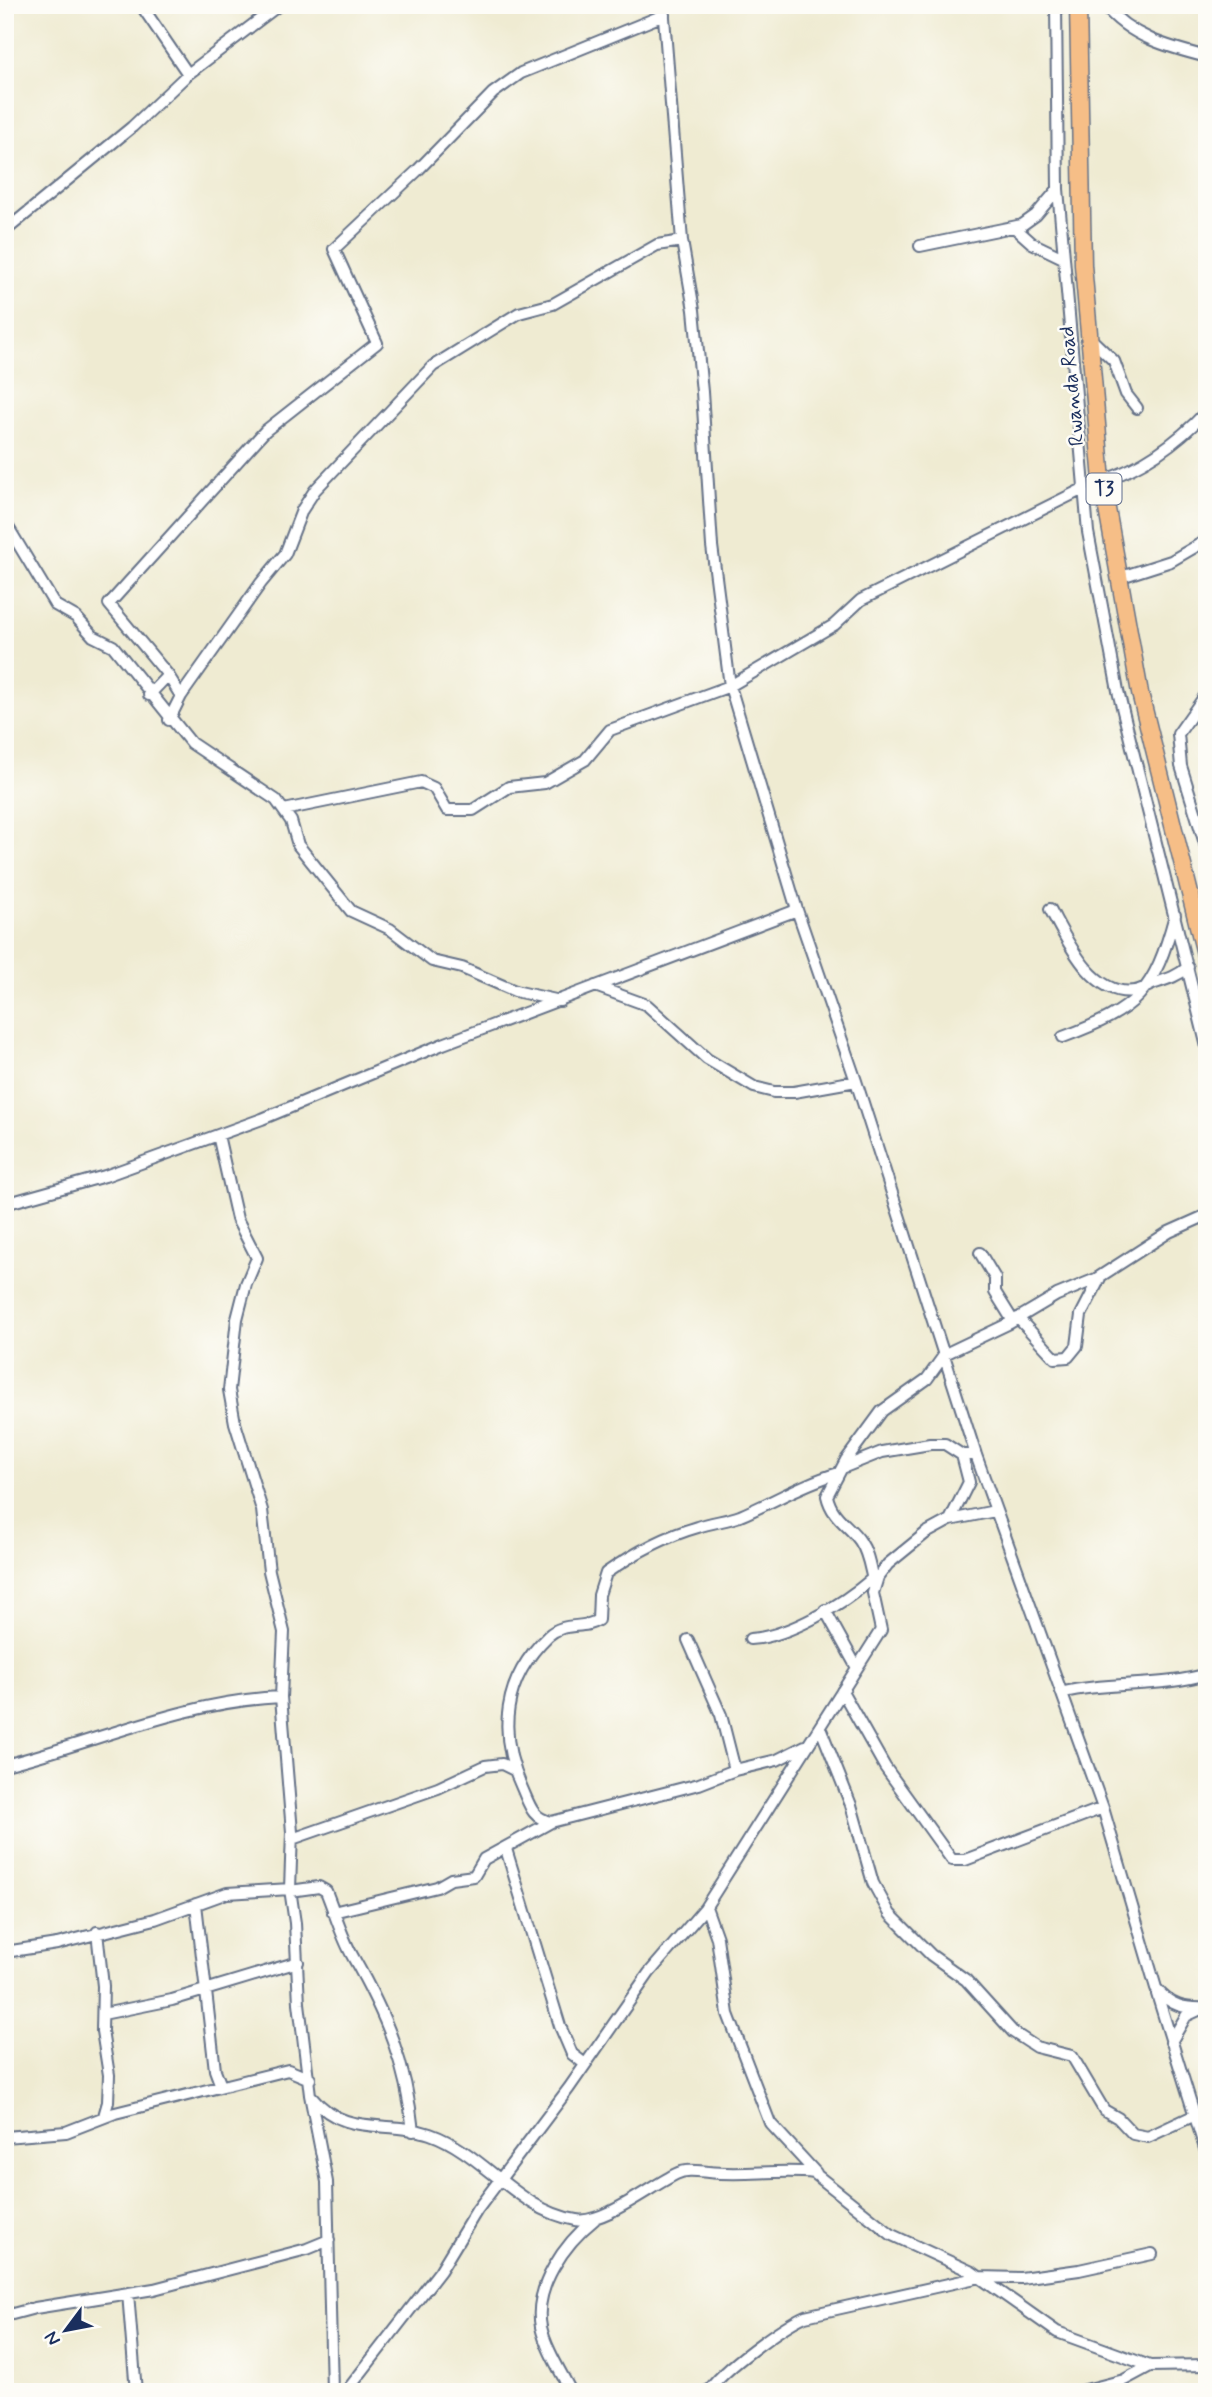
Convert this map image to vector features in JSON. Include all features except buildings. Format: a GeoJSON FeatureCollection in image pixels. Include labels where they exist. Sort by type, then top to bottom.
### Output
{"type":"FeatureCollection","features":[{"type":"Feature","properties":{"kind":"highway","name":"Rwanda Road"},"geometry":{"type":"LineString","coordinates":[[1078,5],[1083,265],[1102,481],[1140,693],[1207,962]]}},
{"type":"Feature","properties":{"kind":"street"},"geometry":{"type":"LineString","coordinates":[[141,5],[188,74]]}},
{"type":"Feature","properties":{"kind":"street"},"geometry":{"type":"LineString","coordinates":[[5,231],[132,127],[188,74],[279,5]]}},
{"type":"Feature","properties":{"kind":"street"},"geometry":{"type":"LineString","coordinates":[[1056,5],[1058,189],[1083,489],[1118,691],[1207,1047]]}},
{"type":"Feature","properties":{"kind":"street"},"geometry":{"type":"LineString","coordinates":[[1104,5],[1142,36],[1163,46],[1207,57]]}},
{"type":"Feature","properties":{"kind":"street"},"geometry":{"type":"LineString","coordinates":[[181,696],[169,675],[109,604],[265,431],[377,343],[334,249],[417,171],[493,93],[521,73],[663,10],[682,240],[694,310],[712,546],[730,686],[797,910],[856,1081],[976,1455],[1064,1692],[1103,1808],[1193,2116],[1207,2155]]}},
{"type":"Feature","properties":{"kind":"street"},"geometry":{"type":"LineString","coordinates":[[920,246],[1014,228],[1036,215],[1058,189]]}},
{"type":"Feature","properties":{"kind":"street"},"geometry":{"type":"LineString","coordinates":[[1014,228],[1032,243],[1063,258]]}},
{"type":"Feature","properties":{"kind":"street"},"geometry":{"type":"LineString","coordinates":[[169,720],[181,696],[261,583],[285,554],[302,510],[315,490],[418,379],[519,313],[553,304],[657,245],[682,240]]}},
{"type":"Feature","properties":{"kind":"street"},"geometry":{"type":"LineString","coordinates":[[1091,339],[1114,361],[1126,394],[1137,408]]}},
{"type":"Feature","properties":{"kind":"street"},"geometry":{"type":"LineString","coordinates":[[1102,481],[1133,471],[1186,433],[1207,411]]}},
{"type":"Feature","properties":{"kind":"street"},"geometry":{"type":"LineString","coordinates":[[284,810],[421,782],[434,788],[447,810],[473,810],[509,787],[545,783],[585,760],[600,740],[619,726],[638,722],[730,686],[834,625],[861,600],[1083,489]]}},
{"type":"Feature","properties":{"kind":"street"},"geometry":{"type":"LineString","coordinates":[[5,522],[55,605],[76,617],[93,636],[113,646],[169,720],[206,755],[272,796],[291,821],[298,845],[351,911],[390,929],[432,961],[462,968],[515,990],[560,1001]]}},
{"type":"Feature","properties":{"kind":"street"},"geometry":{"type":"LineString","coordinates":[[1118,578],[1171,561],[1207,540]]}},
{"type":"Feature","properties":{"kind":"street"},"geometry":{"type":"LineString","coordinates":[[149,695],[169,675]]}},
{"type":"Feature","properties":{"kind":"street"},"geometry":{"type":"LineString","coordinates":[[1207,693],[1178,734],[1181,766],[1207,850]]}},
{"type":"Feature","properties":{"kind":"street"},"geometry":{"type":"LineString","coordinates":[[1050,909],[1082,962],[1098,980],[1117,989],[1134,992],[1178,975],[1188,967]]}},
{"type":"Feature","properties":{"kind":"street"},"geometry":{"type":"LineString","coordinates":[[5,1205],[105,1176],[218,1135],[443,1044],[797,910]]}},
{"type":"Feature","properties":{"kind":"street"},"geometry":{"type":"LineString","coordinates":[[1063,1037],[1121,1013],[1147,986],[1166,948],[1175,913]]}},
{"type":"Feature","properties":{"kind":"street"},"geometry":{"type":"LineString","coordinates":[[595,986],[647,1005],[707,1059],[754,1087],[774,1092],[794,1092],[856,1081]]}},
{"type":"Feature","properties":{"kind":"street"},"geometry":{"type":"LineString","coordinates":[[218,1135],[237,1219],[257,1258],[246,1284],[237,1319],[229,1390],[235,1423],[262,1510],[269,1571],[282,1618],[281,1697],[292,1839],[290,1890],[310,2095],[327,2182],[332,2392]]}},
{"type":"Feature","properties":{"kind":"street"},"geometry":{"type":"LineString","coordinates":[[345,2392],[440,2271],[500,2178],[667,1951],[706,1906],[881,1630],[881,1622],[873,1607],[874,1582],[862,1543],[829,1505],[827,1496],[840,1471],[882,1411],[927,1379],[945,1354],[1016,1319],[1057,1295],[1101,1276],[1169,1232],[1207,1214]]}},
{"type":"Feature","properties":{"kind":"street"},"geometry":{"type":"LineString","coordinates":[[980,1253],[995,1278],[997,1296],[1055,1358],[1068,1357],[1077,1346],[1081,1314],[1101,1276]]}},
{"type":"Feature","properties":{"kind":"street"},"geometry":{"type":"LineString","coordinates":[[551,1822],[535,1817],[514,1770],[506,1740],[515,1679],[554,1631],[566,1625],[591,1624],[598,1620],[600,1595],[606,1573],[665,1539],[696,1527],[738,1517],[778,1501],[802,1485],[882,1452],[946,1444],[962,1455],[976,1455]]}},
{"type":"Feature","properties":{"kind":"street"},"geometry":{"type":"LineString","coordinates":[[950,1520],[969,1482],[962,1455]]}},
{"type":"Feature","properties":{"kind":"street"},"geometry":{"type":"LineString","coordinates":[[750,1639],[777,1636],[874,1582],[882,1570],[909,1545],[950,1520],[995,1511]]}},
{"type":"Feature","properties":{"kind":"street"},"geometry":{"type":"LineString","coordinates":[[825,1610],[856,1666]]}},
{"type":"Feature","properties":{"kind":"street"},"geometry":{"type":"LineString","coordinates":[[688,1640],[721,1715],[735,1770]]}},
{"type":"Feature","properties":{"kind":"street"},"geometry":{"type":"LineString","coordinates":[[1064,1692],[1106,1684],[1158,1684],[1207,1674]]}},
{"type":"Feature","properties":{"kind":"street"},"geometry":{"type":"LineString","coordinates":[[842,1691],[885,1767],[952,1860],[965,1860],[1103,1808]]}},
{"type":"Feature","properties":{"kind":"street"},"geometry":{"type":"LineString","coordinates":[[5,1765],[130,1726],[203,1708],[249,1699],[281,1697]]}},
{"type":"Feature","properties":{"kind":"street"},"geometry":{"type":"LineString","coordinates":[[820,1727],[851,1805],[873,1884],[883,1905],[900,1925],[939,1962],[966,1980],[1013,2032],[1036,2047],[1075,2059],[1100,2104],[1133,2134],[1148,2137],[1193,2116]]}},
{"type":"Feature","properties":{"kind":"street"},"geometry":{"type":"LineString","coordinates":[[333,1912],[437,1887],[451,1879],[474,1876],[482,1861],[551,1822],[699,1784],[735,1770],[777,1760],[807,1745]]}},
{"type":"Feature","properties":{"kind":"street"},"geometry":{"type":"LineString","coordinates":[[292,1839],[438,1788],[467,1772],[485,1766],[502,1764],[514,1770]]}},
{"type":"Feature","properties":{"kind":"street"},"geometry":{"type":"LineString","coordinates":[[506,1849],[560,2026],[572,2054],[585,2064]]}},
{"type":"Feature","properties":{"kind":"street"},"geometry":{"type":"LineString","coordinates":[[5,1952],[57,1944],[155,1919],[227,1893],[323,1889],[399,2052],[413,2131]]}},
{"type":"Feature","properties":{"kind":"street"},"geometry":{"type":"LineString","coordinates":[[196,1904],[215,2070],[220,2086]]}},
{"type":"Feature","properties":{"kind":"street"},"geometry":{"type":"LineString","coordinates":[[706,1906],[717,1938],[728,2014],[770,2123],[816,2174],[892,2235],[980,2277],[1057,2332],[1150,2366],[1207,2365]]}},
{"type":"Feature","properties":{"kind":"street"},"geometry":{"type":"LineString","coordinates":[[97,1932],[102,2031],[109,2074],[108,2102],[104,2116]]}},
{"type":"Feature","properties":{"kind":"street"},"geometry":{"type":"LineString","coordinates":[[103,2014],[206,1990],[298,1962]]}},
{"type":"Feature","properties":{"kind":"street"},"geometry":{"type":"LineString","coordinates":[[1156,1988],[1171,2003],[1205,2008]]}},
{"type":"Feature","properties":{"kind":"street"},"geometry":{"type":"LineString","coordinates":[[1171,2042],[1186,2016],[1205,2008]]}},
{"type":"Feature","properties":{"kind":"street"},"geometry":{"type":"LineString","coordinates":[[5,2137],[66,2132],[104,2116],[288,2070],[306,2055]]}},
{"type":"Feature","properties":{"kind":"street"},"geometry":{"type":"LineString","coordinates":[[288,2070],[310,2079]]}},
{"type":"Feature","properties":{"kind":"street"},"geometry":{"type":"LineString","coordinates":[[310,2095],[324,2112],[353,2124],[413,2131],[439,2138],[500,2178],[514,2192],[543,2209],[580,2221],[597,2217],[683,2172],[736,2175],[816,2174]]}},
{"type":"Feature","properties":{"kind":"street"},"geometry":{"type":"LineString","coordinates":[[571,2392],[543,2334],[540,2317],[553,2268],[569,2246],[597,2217]]}},
{"type":"Feature","properties":{"kind":"street"},"geometry":{"type":"LineString","coordinates":[[5,2316],[35,2308],[128,2292],[307,2249],[329,2240]]}},
{"type":"Feature","properties":{"kind":"street"},"geometry":{"type":"LineString","coordinates":[[708,2392],[735,2365],[789,2324],[805,2316],[980,2277],[1044,2275],[1152,2254]]}},
{"type":"Feature","properties":{"kind":"street"},"geometry":{"type":"LineString","coordinates":[[128,2292],[136,2392]]}},
{"type":"Feature","properties":{"kind":"street"},"geometry":{"type":"LineString","coordinates":[[1078,2392],[1124,2380],[1150,2366]]}}]}
